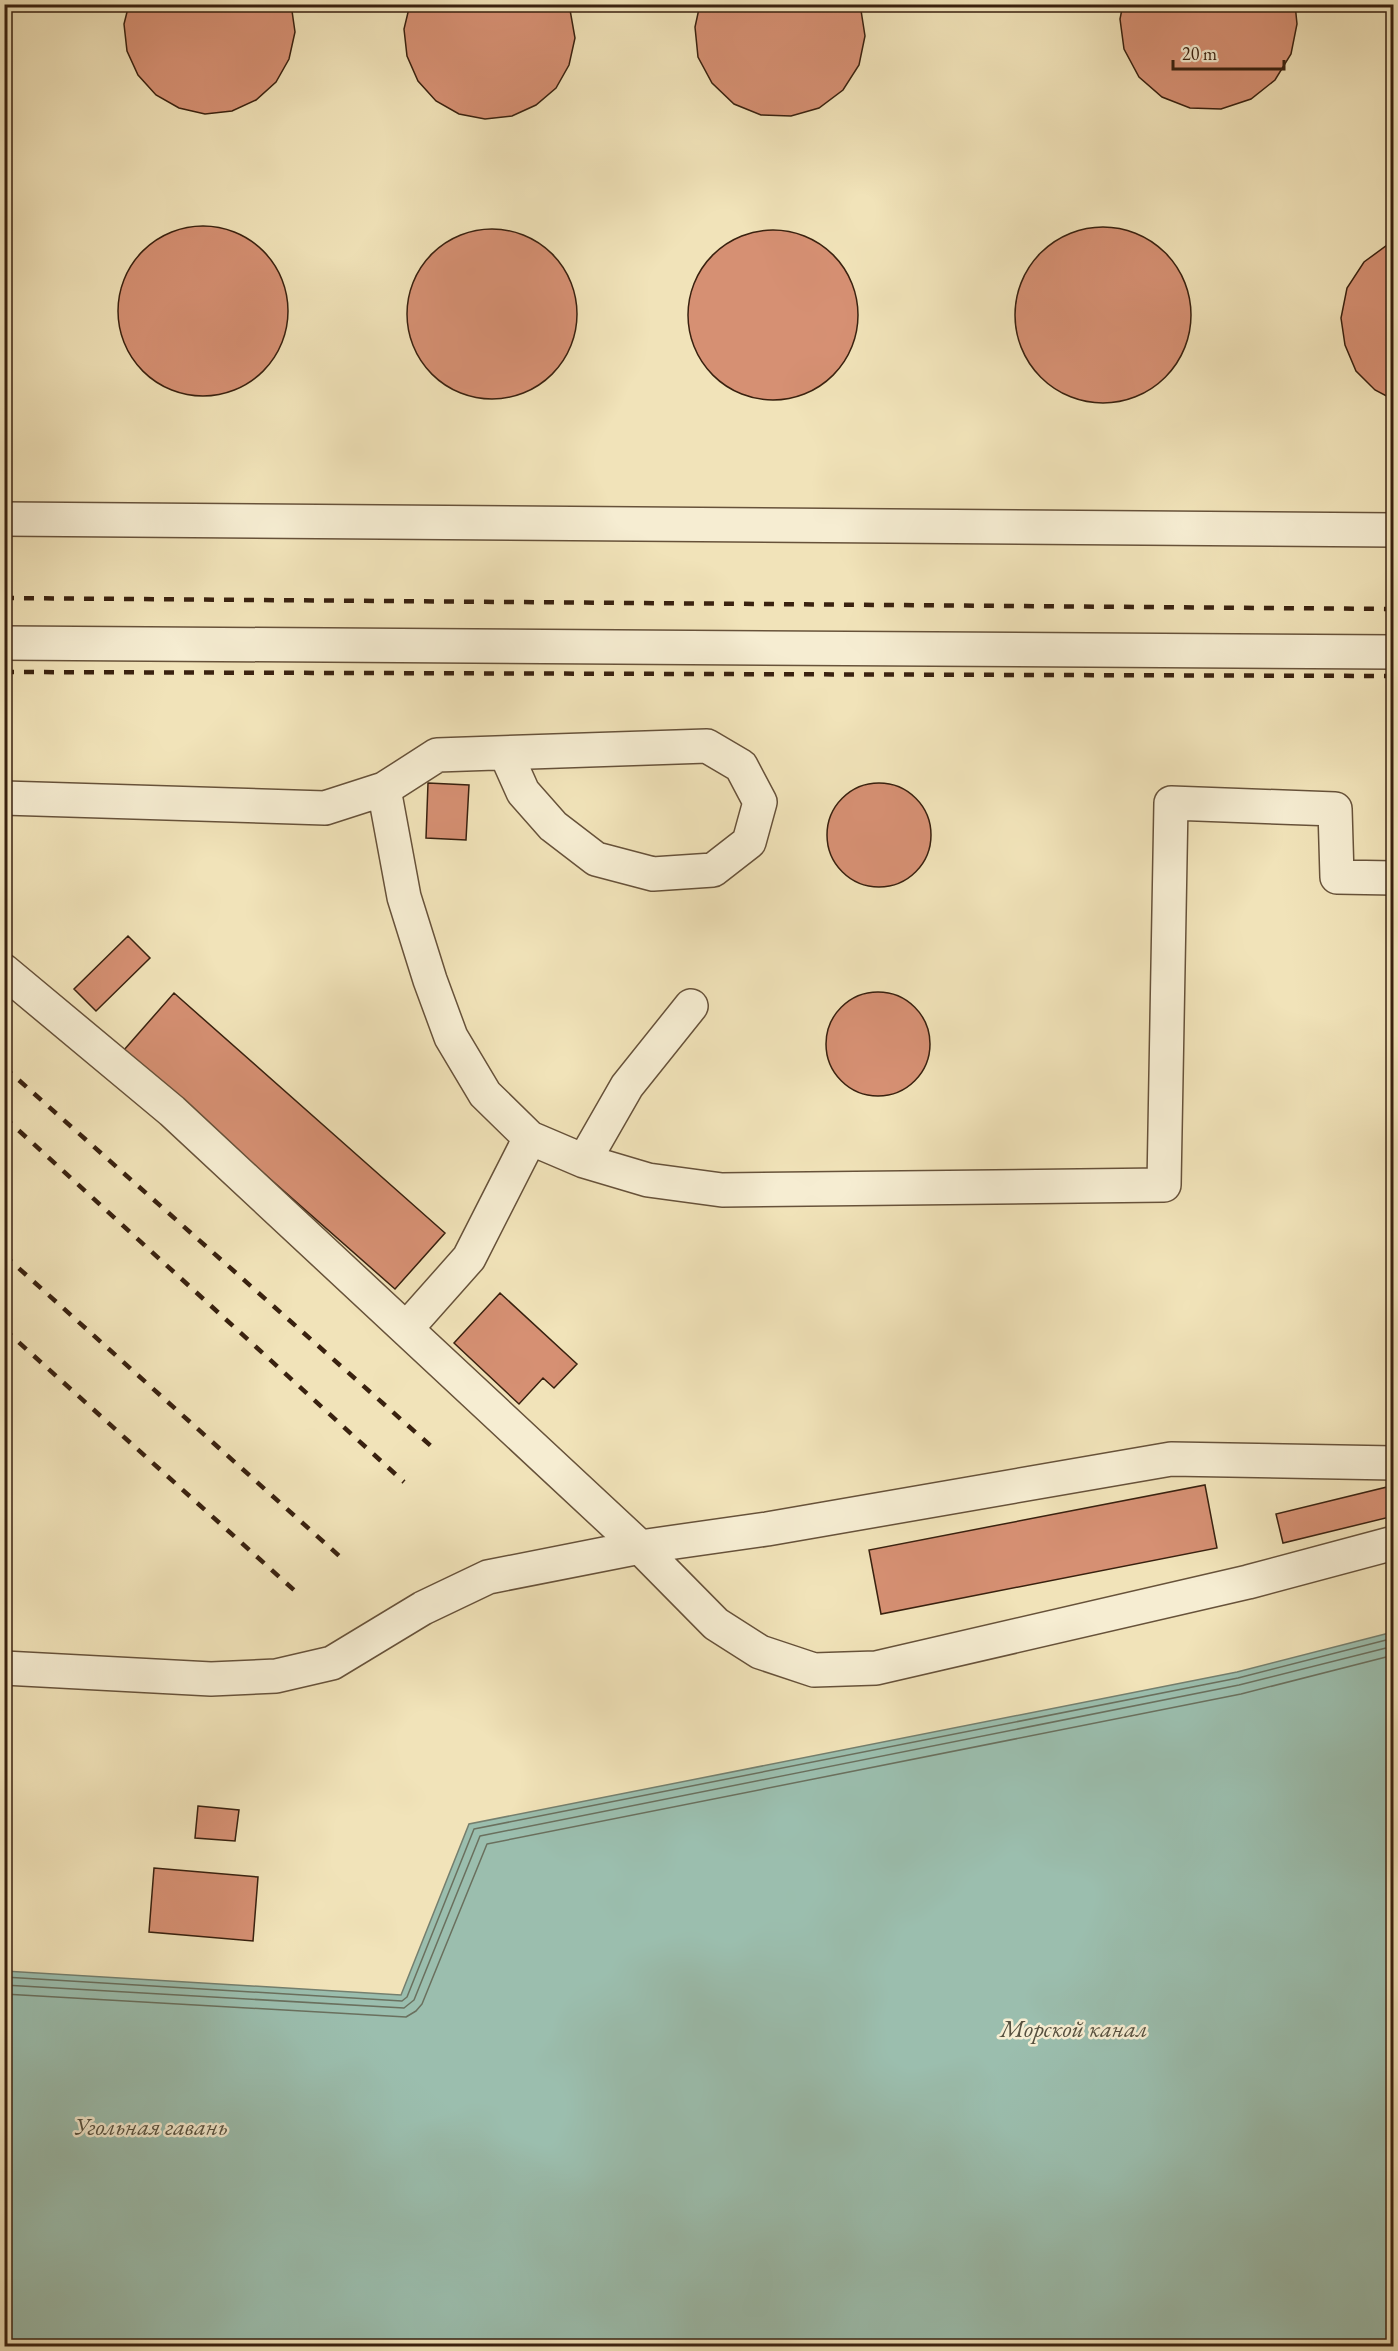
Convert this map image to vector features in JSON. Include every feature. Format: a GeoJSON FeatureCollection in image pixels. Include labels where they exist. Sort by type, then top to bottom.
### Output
{"type":"FeatureCollection","features":[{"type":"Feature","properties":{"kind":"lane"},"geometry":{"type":"LineString","coordinates":[[4,519],[1394,530]]}},
{"type":"Feature","properties":{"kind":"lane"},"geometry":{"type":"LineString","coordinates":[[4,643],[1394,652]]}},
{"type":"Feature","properties":{"kind":"lane"},"geometry":{"type":"LineString","coordinates":[[4,798],[325,808],[384,789],[437,755],[707,746],[741,766],[760,802],[749,842],[713,870],[653,874],[596,859],[553,826],[523,792],[506,754]]}},
{"type":"Feature","properties":{"kind":"lane"},"geometry":{"type":"LineString","coordinates":[[384,789],[404,897],[430,980],[451,1037],[485,1094],[531,1138],[585,1161],[648,1180],[722,1190],[1164,1185],[1171,803],[1335,808],[1337,877],[1394,878]]}},
{"type":"Feature","properties":{"kind":"lane"},"geometry":{"type":"LineString","coordinates":[[4,971],[172,1111],[640,1546],[716,1624],[760,1652],[814,1670],[876,1668],[1248,1582],[1394,1543]]}},
{"type":"Feature","properties":{"kind":"lane"},"geometry":{"type":"LineString","coordinates":[[585,1161],[627,1086],[691,1006]]}},
{"type":"Feature","properties":{"kind":"lane"},"geometry":{"type":"LineString","coordinates":[[406,1329],[469,1258],[531,1138]]}},
{"type":"Feature","properties":{"kind":"lane"},"geometry":{"type":"LineString","coordinates":[[4,1668],[211,1679],[276,1676],[332,1664],[423,1608],[488,1577],[640,1546],[767,1529],[1171,1458],[1394,1463]]}},
{"type":"Feature","properties":{"kind":"water","name":"Морской канал"},"geometry":{"type":"Polygon","coordinates":[[[1393,1632],[1393,2346],[5,2346],[5,1971],[401,1995],[469,1824],[1237,1672],[1393,1632]]]}},
{"type":"Feature","properties":{"kind":"building"},"geometry":{"type":"Polygon","coordinates":[[[129,4],[291,4],[295,32],[289,59],[276,82],[256,100],[232,111],[205,114],[179,108],[156,95],[138,75],[127,51],[124,24],[129,4]]]}},
{"type":"Feature","properties":{"kind":"building"},"geometry":{"type":"Polygon","coordinates":[[[410,4],[569,4],[575,38],[569,65],[556,88],[536,105],[512,116],[485,119],[459,114],[436,101],[418,81],[407,56],[404,29],[410,4]]]}},
{"type":"Feature","properties":{"kind":"building"},"geometry":{"type":"Polygon","coordinates":[[[700,4],[860,4],[865,36],[859,65],[843,90],[819,108],[791,116],[761,115],[734,104],[712,83],[698,57],[695,27],[700,4]]]}},
{"type":"Feature","properties":{"kind":"building"},"geometry":{"type":"Polygon","coordinates":[[[1123,4],[1295,4],[1297,24],[1291,54],[1275,80],[1251,99],[1221,109],[1190,108],[1162,97],[1139,77],[1124,49],[1120,19],[1123,4]]]}},
{"type":"Feature","properties":{"kind":"building"},"geometry":{"type":"Polygon","coordinates":[[[203,226],[235,233],[263,251],[281,279],[288,311],[281,343],[263,371],[235,389],[203,396],[171,389],[143,371],[125,343],[118,311],[125,279],[143,251],[171,233],[203,226]]]}},
{"type":"Feature","properties":{"kind":"building"},"geometry":{"type":"Polygon","coordinates":[[[1103,227],[1137,234],[1152,242],[1165,253],[1176,266],[1184,281],[1191,315],[1184,349],[1176,364],[1165,377],[1152,388],[1137,396],[1103,403],[1069,396],[1054,388],[1041,377],[1030,364],[1022,349],[1015,315],[1022,281],[1030,266],[1041,253],[1054,242],[1069,234],[1103,227]]]}},
{"type":"Feature","properties":{"kind":"building"},"geometry":{"type":"Polygon","coordinates":[[[492,229],[524,236],[552,254],[570,282],[577,314],[570,346],[552,374],[524,392],[492,399],[460,392],[432,374],[414,346],[407,314],[414,282],[432,254],[460,236],[492,229]]]}},
{"type":"Feature","properties":{"kind":"building"},"geometry":{"type":"Polygon","coordinates":[[[773,230],[805,237],[833,255],[851,283],[858,315],[851,347],[833,375],[805,393],[773,400],[741,393],[713,375],[695,347],[688,315],[695,283],[713,255],[741,237],[773,230]]]}},
{"type":"Feature","properties":{"kind":"building"},"geometry":{"type":"Polygon","coordinates":[[[1394,240],[1394,400],[1375,390],[1356,371],[1345,345],[1341,318],[1347,288],[1364,262],[1394,240]]]}},
{"type":"Feature","properties":{"kind":"building"},"geometry":{"type":"Polygon","coordinates":[[[428,783],[469,785],[466,840],[426,838],[428,783]]]}},
{"type":"Feature","properties":{"kind":"building"},"geometry":{"type":"Polygon","coordinates":[[[879,783],[899,787],[916,798],[927,815],[931,835],[927,855],[916,872],[899,883],[879,887],[859,883],[842,872],[831,855],[827,835],[831,815],[842,798],[859,787],[879,783]]]}},
{"type":"Feature","properties":{"kind":"building"},"geometry":{"type":"Polygon","coordinates":[[[128,936],[150,958],[96,1011],[74,989],[128,936]]]}},
{"type":"Feature","properties":{"kind":"building"},"geometry":{"type":"Polygon","coordinates":[[[878,992],[898,996],[915,1007],[926,1024],[930,1044],[926,1064],[915,1081],[898,1092],[878,1096],[858,1092],[841,1081],[830,1064],[826,1044],[830,1024],[841,1007],[858,996],[878,992]]]}},
{"type":"Feature","properties":{"kind":"building"},"geometry":{"type":"Polygon","coordinates":[[[174,993],[445,1233],[395,1289],[124,1050],[174,993]]]}},
{"type":"Feature","properties":{"kind":"building"},"geometry":{"type":"Polygon","coordinates":[[[500,1293],[577,1364],[554,1388],[543,1378],[519,1404],[454,1343],[500,1293]]]}},
{"type":"Feature","properties":{"kind":"building"},"geometry":{"type":"Polygon","coordinates":[[[1205,1485],[1217,1548],[881,1614],[869,1550],[1205,1485]]]}},
{"type":"Feature","properties":{"kind":"building"},"geometry":{"type":"Polygon","coordinates":[[[1387,1487],[1394,1516],[1283,1543],[1276,1514],[1387,1487]]]}},
{"type":"Feature","properties":{"kind":"building"},"geometry":{"type":"Polygon","coordinates":[[[198,1806],[239,1810],[235,1841],[195,1838],[198,1806]]]}},
{"type":"Feature","properties":{"kind":"building"},"geometry":{"type":"Polygon","coordinates":[[[154,1868],[258,1877],[253,1941],[149,1932],[154,1868]]]}},
{"type":"Feature","properties":{"kind":"railway"},"geometry":{"type":"LineString","coordinates":[[4,598],[1394,609]]}},
{"type":"Feature","properties":{"kind":"railway"},"geometry":{"type":"LineString","coordinates":[[4,672],[1394,676]]}},
{"type":"Feature","properties":{"kind":"railway"},"geometry":{"type":"LineString","coordinates":[[4,1067],[431,1446]]}},
{"type":"Feature","properties":{"kind":"railway"},"geometry":{"type":"LineString","coordinates":[[4,1117],[404,1482]]}},
{"type":"Feature","properties":{"kind":"railway"},"geometry":{"type":"LineString","coordinates":[[4,1255],[346,1562]]}},
{"type":"Feature","properties":{"kind":"railway"},"geometry":{"type":"LineString","coordinates":[[4,1329],[295,1591]]}},
{"type":"Feature","properties":{"kind":"water label","name":"Угольная гавань"},"geometry":{"type":"Point","coordinates":[151,2127]}}]}
